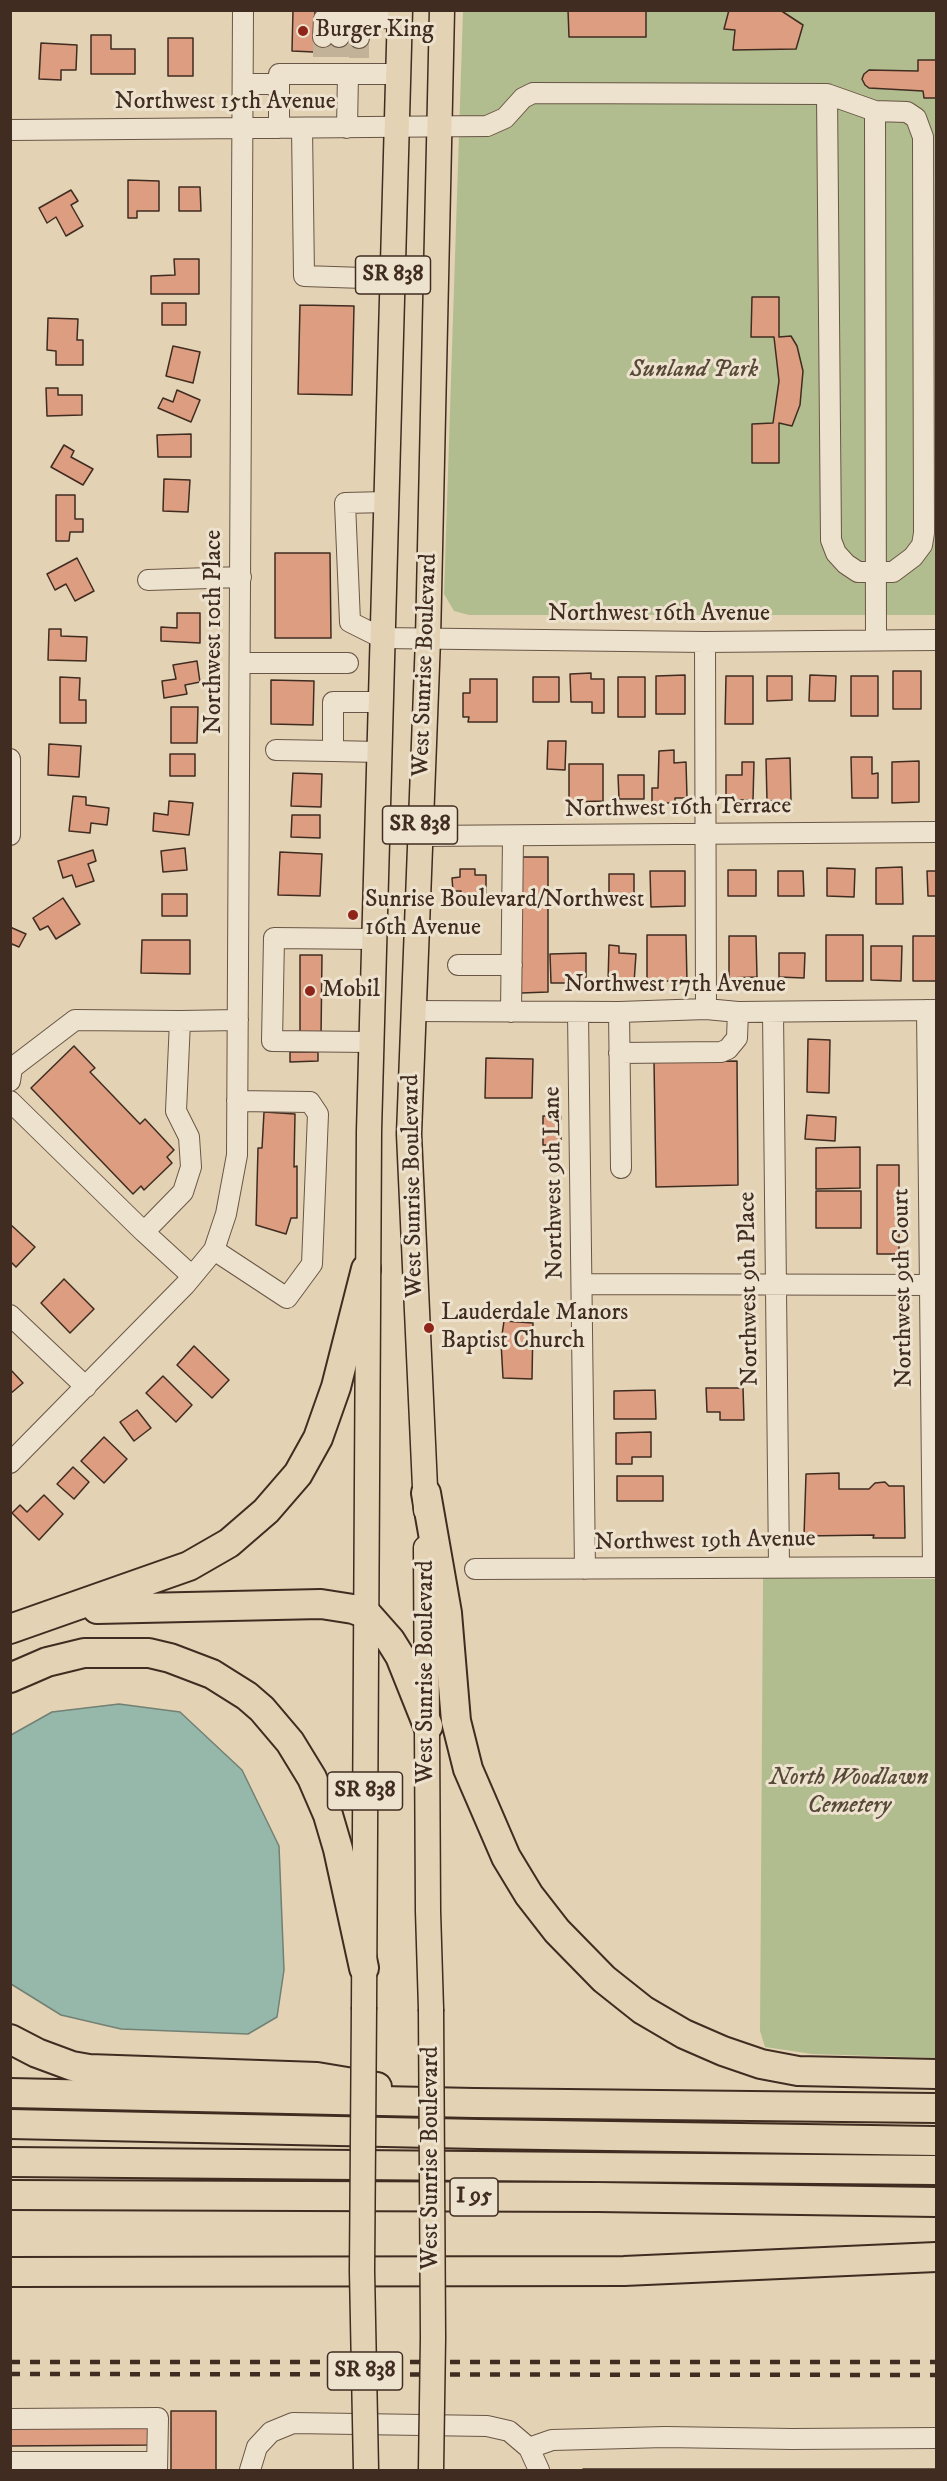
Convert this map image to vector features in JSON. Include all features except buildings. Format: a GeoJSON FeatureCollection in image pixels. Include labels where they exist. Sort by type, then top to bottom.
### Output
{"type":"FeatureCollection","features":[{"type":"Feature","properties":{"kind":"highway"},"geometry":{"type":"LineString","coordinates":[[10,1629],[189,1566],[229,1543],[249,1528],[283,1493],[310,1455],[326,1419],[366,1269]]}},
{"type":"Feature","properties":{"kind":"highway"},"geometry":{"type":"LineString","coordinates":[[426,1493],[447,1613],[456,1721],[468,1769],[516,1877],[557,1931],[604,1979],[644,2010],[684,2034],[723,2051],[761,2064],[798,2071],[936,2074]]}},
{"type":"Feature","properties":{"kind":"highway"},"geometry":{"type":"LineString","coordinates":[[62,1612],[136,1607],[340,1605],[366,1614],[381,1627],[400,1656],[428,1726]]}},
{"type":"Feature","properties":{"kind":"highway"},"geometry":{"type":"LineString","coordinates":[[10,1678],[47,1662],[84,1653],[149,1653],[171,1658],[212,1674],[247,1696],[262,1709],[290,1742],[312,1779],[328,1815],[338,1849],[364,1968]]}},
{"type":"Feature","properties":{"kind":"highway"},"geometry":{"type":"LineString","coordinates":[[10,2039],[37,2053],[72,2066],[89,2069],[317,2077],[474,2103]]}},
{"type":"Feature","properties":{"kind":"highway"},"geometry":{"type":"LineString","coordinates":[[10,2093],[474,2103],[936,2108]]}},
{"type":"Feature","properties":{"kind":"highway"},"geometry":{"type":"LineString","coordinates":[[10,2124],[936,2141]]}},
{"type":"Feature","properties":{"kind":"highway"},"geometry":{"type":"LineString","coordinates":[[10,2162],[936,2170]]}},
{"type":"Feature","properties":{"kind":"highway","name":"I 95"},"geometry":{"type":"LineString","coordinates":[[10,2195],[598,2197],[936,2202]]}},
{"type":"Feature","properties":{"kind":"highway"},"geometry":{"type":"LineString","coordinates":[[10,2272],[685,2270],[936,2257]]}},
{"type":"Feature","properties":{"kind":"main road","name":"West Sunrise Boulevard"},"geometry":{"type":"LineString","coordinates":[[431,2470],[433,2271],[426,1493],[409,1134],[428,639],[442,10]]}},
{"type":"Feature","properties":{"kind":"main road","name":"West Sunrise Boulevard"},"geometry":{"type":"LineString","coordinates":[[366,2470],[362,2271],[366,1269],[400,14]]}},
{"type":"Feature","properties":{"kind":"street","name":"Northwest 10th Place"},"geometry":{"type":"LineString","coordinates":[[214,1250],[226,1214],[237,1155],[243,10]]}},
{"type":"Feature","properties":{"kind":"street"},"geometry":{"type":"LineString","coordinates":[[347,128],[339,56],[359,28],[400,14]]}},
{"type":"Feature","properties":{"kind":"street"},"geometry":{"type":"LineString","coordinates":[[279,128],[279,74],[339,56],[399,74]]}},
{"type":"Feature","properties":{"kind":"street"},"geometry":{"type":"LineString","coordinates":[[243,84],[279,84]]}},
{"type":"Feature","properties":{"kind":"street","name":"Northwest 15th Avenue"},"geometry":{"type":"LineString","coordinates":[[10,130],[487,126],[505,118],[523,98],[533,93],[827,94],[875,111],[907,112],[916,118],[930,152]]}},
{"type":"Feature","properties":{"kind":"street"},"geometry":{"type":"LineString","coordinates":[[827,94],[830,528],[836,553],[858,572],[892,572],[903,566],[922,546],[930,152]]}},
{"type":"Feature","properties":{"kind":"street"},"geometry":{"type":"LineString","coordinates":[[875,111],[876,640]]}},
{"type":"Feature","properties":{"kind":"street"},"geometry":{"type":"LineString","coordinates":[[302,128],[304,276],[393,279]]}},
{"type":"Feature","properties":{"kind":"street"},"geometry":{"type":"LineString","coordinates":[[382,638],[350,622],[345,503],[386,502]]}},
{"type":"Feature","properties":{"kind":"street"},"geometry":{"type":"LineString","coordinates":[[148,580],[241,577]]}},
{"type":"Feature","properties":{"kind":"street","name":"Northwest 16th Avenue"},"geometry":{"type":"LineString","coordinates":[[382,638],[705,642],[936,640]]}},
{"type":"Feature","properties":{"kind":"street"},"geometry":{"type":"LineString","coordinates":[[705,642],[706,1009]]}},
{"type":"Feature","properties":{"kind":"street"},"geometry":{"type":"LineString","coordinates":[[240,663],[348,663]]}},
{"type":"Feature","properties":{"kind":"street"},"geometry":{"type":"LineString","coordinates":[[333,751],[333,702],[380,702]]}},
{"type":"Feature","properties":{"kind":"street"},"geometry":{"type":"LineString","coordinates":[[276,750],[379,752]]}},
{"type":"Feature","properties":{"kind":"street"},"geometry":{"type":"LineString","coordinates":[[10,759],[10,835]]}},
{"type":"Feature","properties":{"kind":"street","name":"Northwest 16th Terrace"},"geometry":{"type":"LineString","coordinates":[[419,836],[936,832]]}},
{"type":"Feature","properties":{"kind":"street"},"geometry":{"type":"LineString","coordinates":[[511,1012],[513,836]]}},
{"type":"Feature","properties":{"kind":"street"},"geometry":{"type":"LineString","coordinates":[[371,1042],[272,1041],[274,938],[374,939]]}},
{"type":"Feature","properties":{"kind":"street"},"geometry":{"type":"LineString","coordinates":[[458,965],[512,965]]}},
{"type":"Feature","properties":{"kind":"street","name":"Northwest 17th Avenue"},"geometry":{"type":"LineString","coordinates":[[413,1011],[932,1010]]}},
{"type":"Feature","properties":{"kind":"street","name":"Northwest 9th Court"},"geometry":{"type":"LineString","coordinates":[[932,1010],[935,1567]]}},
{"type":"Feature","properties":{"kind":"street","name":"Northwest 9th Lane"},"geometry":{"type":"LineString","coordinates":[[578,1012],[585,1569]]}},
{"type":"Feature","properties":{"kind":"street"},"geometry":{"type":"LineString","coordinates":[[619,1012],[621,1168]]}},
{"type":"Feature","properties":{"kind":"street"},"geometry":{"type":"LineString","coordinates":[[619,1053],[721,1052],[728,1050],[737,1038],[738,1012]]}},
{"type":"Feature","properties":{"kind":"street","name":"Northwest 9th Place"},"geometry":{"type":"LineString","coordinates":[[773,1012],[779,1566]]}},
{"type":"Feature","properties":{"kind":"street"},"geometry":{"type":"LineString","coordinates":[[10,1081],[12,1068],[75,1020],[238,1020]]}},
{"type":"Feature","properties":{"kind":"street"},"geometry":{"type":"LineString","coordinates":[[144,1232],[183,1192],[191,1167],[189,1137],[176,1111],[180,1021]]}},
{"type":"Feature","properties":{"kind":"street"},"geometry":{"type":"LineString","coordinates":[[10,1101],[192,1276]]}},
{"type":"Feature","properties":{"kind":"street"},"geometry":{"type":"LineString","coordinates":[[10,1463],[86,1388],[214,1250],[287,1298],[312,1264],[318,1114],[310,1102],[237,1101]]}},
{"type":"Feature","properties":{"kind":"street"},"geometry":{"type":"LineString","coordinates":[[583,1284],[933,1285]]}},
{"type":"Feature","properties":{"kind":"street"},"geometry":{"type":"LineString","coordinates":[[10,1315],[86,1388]]}},
{"type":"Feature","properties":{"kind":"street","name":"Northwest 19th Avenue"},"geometry":{"type":"LineString","coordinates":[[475,1569],[935,1567]]}},
{"type":"Feature","properties":{"kind":"street"},"geometry":{"type":"LineString","coordinates":[[10,2419],[158,2418],[157,2466],[10,2462]]}},
{"type":"Feature","properties":{"kind":"street"},"geometry":{"type":"LineString","coordinates":[[250,2470],[257,2447],[271,2432],[293,2423],[487,2426],[509,2431],[529,2448],[539,2470]]}},
{"type":"Feature","properties":{"kind":"street"},"geometry":{"type":"LineString","coordinates":[[529,2448],[552,2440],[665,2437],[936,2438]]}},
{"type":"Feature","properties":{"kind":"green space","name":"Sunland Park"},"geometry":{"type":"Polygon","coordinates":[[[463,11],[936,11],[936,615],[469,615],[454,611],[444,594],[463,11]]]}},
{"type":"Feature","properties":{"kind":"green space","name":"North Woodlawn Cemetery"},"geometry":{"type":"Polygon","coordinates":[[[763,1578],[936,1579],[936,2058],[812,2054],[765,2047],[760,2031],[763,1578]]]}},
{"type":"Feature","properties":{"kind":"shaded area"},"geometry":{"type":"Polygon","coordinates":[[[119,1704],[180,1712],[242,1770],[279,1846],[284,1970],[277,2017],[248,2034],[121,2029],[61,2015],[11,1984],[11,1735],[52,1712],[119,1704]]]}},
{"type":"Feature","properties":{"kind":"tunnel"},"geometry":{"type":"LineString","coordinates":[[323,37],[323,57]]}},
{"type":"Feature","properties":{"kind":"tunnel"},"geometry":{"type":"LineString","coordinates":[[339,37],[339,57]]}},
{"type":"Feature","properties":{"kind":"tunnel"},"geometry":{"type":"LineString","coordinates":[[359,38],[359,58]]}},
{"type":"Feature","properties":{"kind":"railway"},"geometry":{"type":"LineString","coordinates":[[10,2362],[936,2362]]}},
{"type":"Feature","properties":{"kind":"railway"},"geometry":{"type":"LineString","coordinates":[[10,2374],[936,2375]]}},
{"type":"Feature","properties":{"kind":"place","name":"Burger King"},"geometry":{"type":"Point","coordinates":[303,31]}},
{"type":"Feature","properties":{"kind":"place","name":"Sunrise Boulevard/Northwest 16th Avenue"},"geometry":{"type":"Point","coordinates":[353,915]}},
{"type":"Feature","properties":{"kind":"place","name":"Mobil"},"geometry":{"type":"Point","coordinates":[310,991]}},
{"type":"Feature","properties":{"kind":"place","name":"Lauderdale Manors Baptist Church"},"geometry":{"type":"Point","coordinates":[429,1328]}}]}
